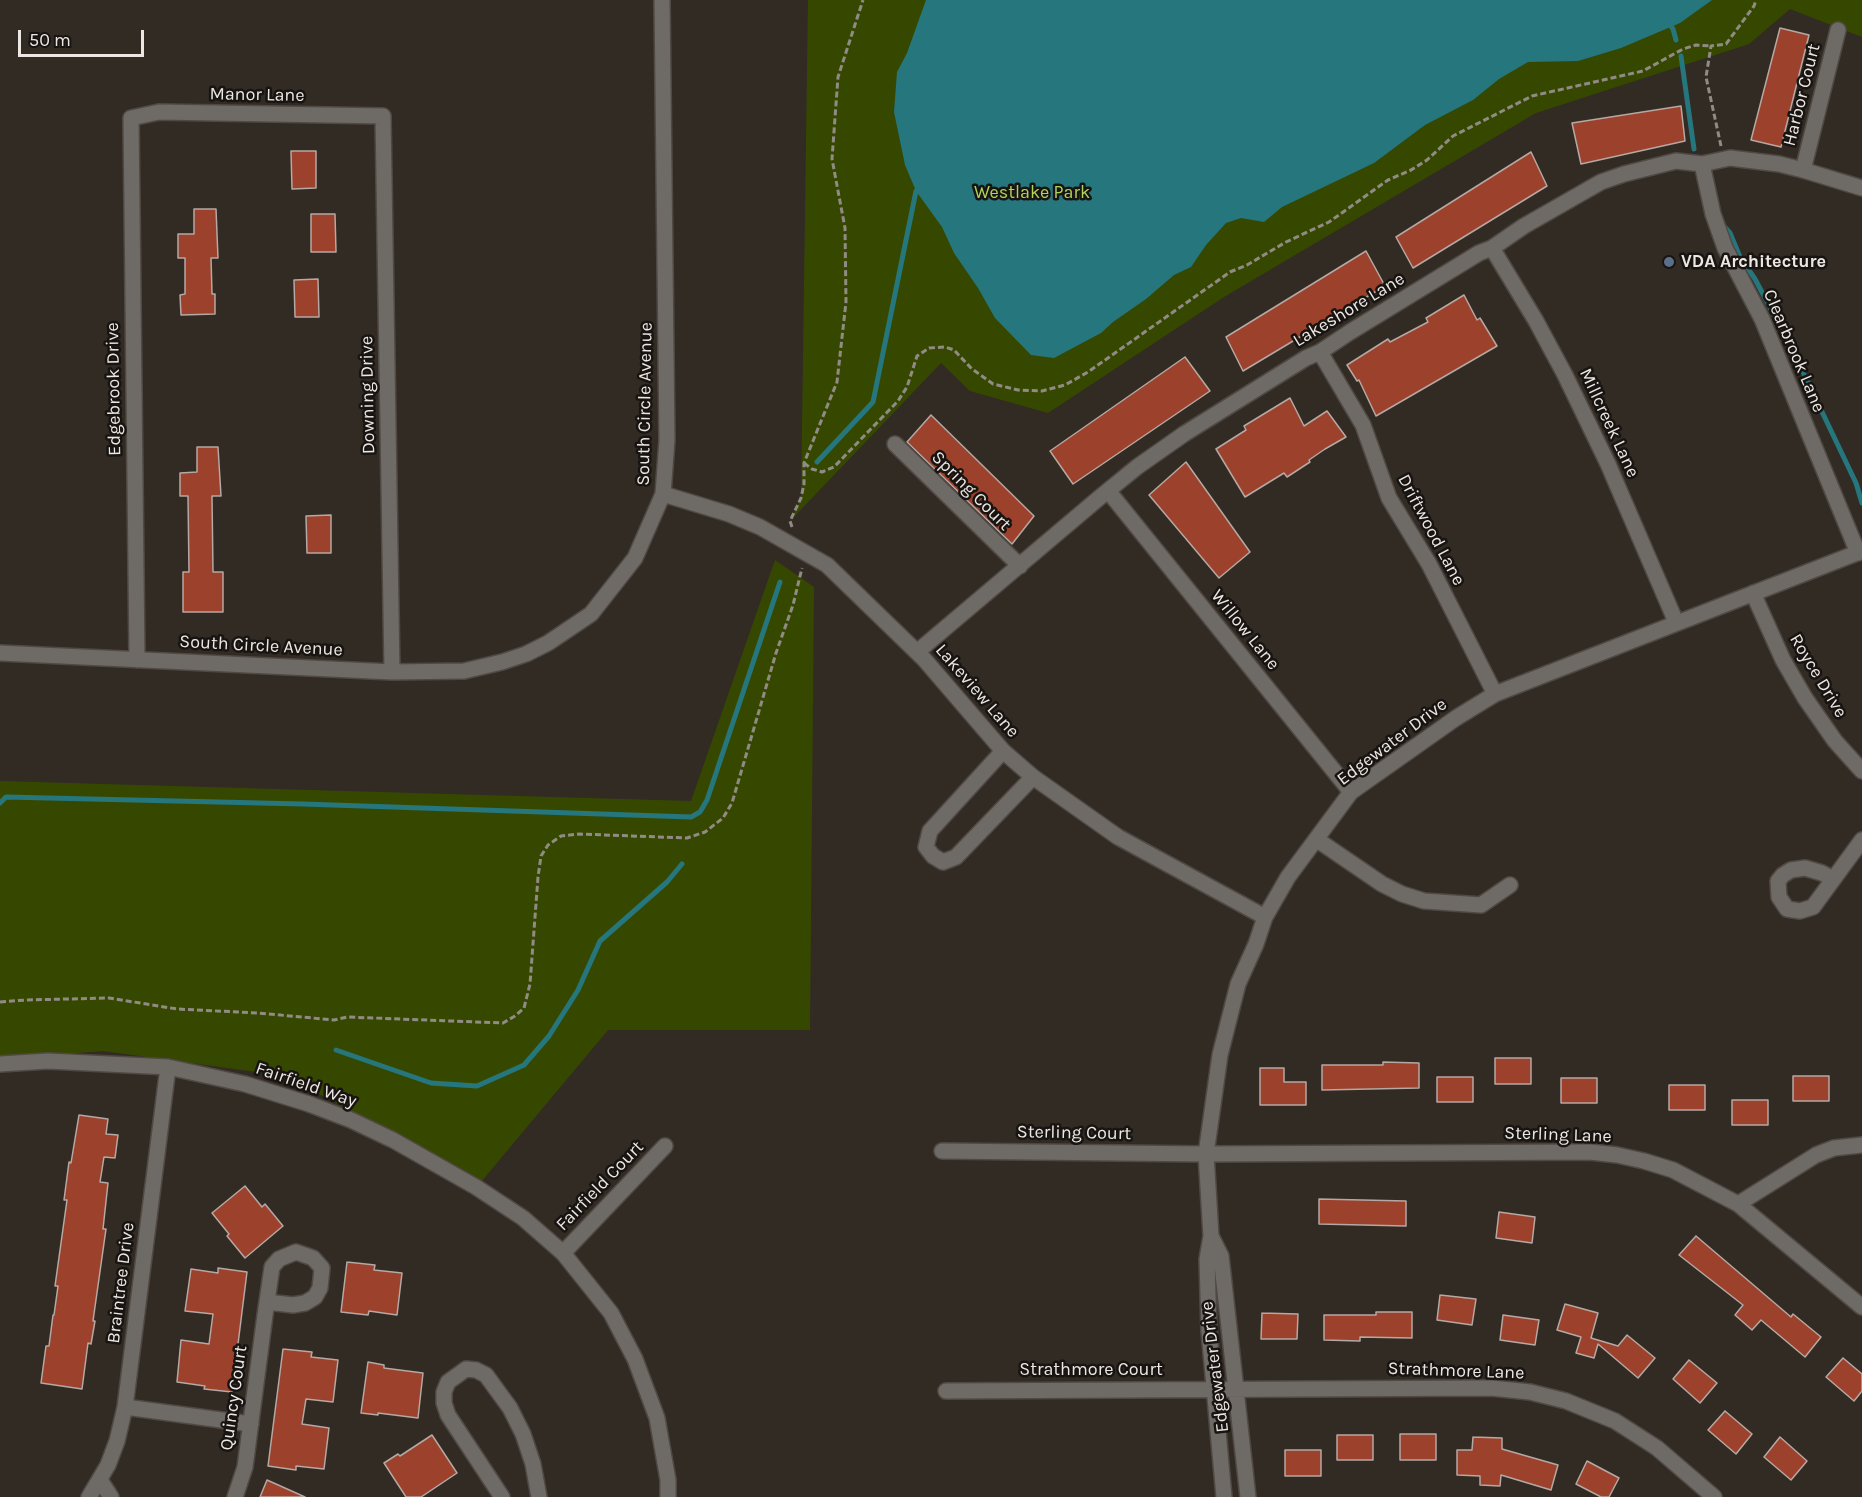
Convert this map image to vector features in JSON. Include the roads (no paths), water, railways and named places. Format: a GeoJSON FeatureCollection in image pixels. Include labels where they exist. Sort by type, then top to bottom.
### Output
{"type":"FeatureCollection","features":[{"type":"Feature","properties":{"kind":"street","name":"South Circle Avenue"},"geometry":{"type":"LineString","coordinates":[[0,653],[392,672],[464,671],[502,662],[548,643],[591,614],[622,576],[645,539],[663,494],[667,440],[662,0]]}},
{"type":"Feature","properties":{"kind":"street","name":"Harbor Court"},"geometry":{"type":"LineString","coordinates":[[1803,170],[1838,30]]}},
{"type":"Feature","properties":{"kind":"street","name":"Manor Lane"},"geometry":{"type":"LineString","coordinates":[[131,118],[159,112],[383,116]]}},
{"type":"Feature","properties":{"kind":"street","name":"Downing Drive"},"geometry":{"type":"LineString","coordinates":[[383,116],[392,672]]}},
{"type":"Feature","properties":{"kind":"street","name":"Edgebrook Drive"},"geometry":{"type":"LineString","coordinates":[[131,118],[137,660]]}},
{"type":"Feature","properties":{"kind":"street","name":"Lakeshore Lane"},"geometry":{"type":"LineString","coordinates":[[917,652],[1137,467],[1184,434],[1469,259],[1492,248],[1524,226],[1601,182],[1676,161],[1702,164],[1730,158],[1803,170],[1862,188]]}},
{"type":"Feature","properties":{"kind":"street","name":"Clearbrook Lane"},"geometry":{"type":"LineString","coordinates":[[1702,164],[1713,214],[1725,249],[1762,319],[1860,552]]}},
{"type":"Feature","properties":{"kind":"street","name":"Millcreek Lane"},"geometry":{"type":"LineString","coordinates":[[1492,248],[1565,375],[1608,464],[1676,622]]}},
{"type":"Feature","properties":{"kind":"street","name":"Driftwood Lane"},"geometry":{"type":"LineString","coordinates":[[1320,352],[1363,425],[1389,498],[1429,564],[1495,693]]}},
{"type":"Feature","properties":{"kind":"street","name":"Spring Court"},"geometry":{"type":"LineString","coordinates":[[895,444],[1020,566]]}},
{"type":"Feature","properties":{"kind":"street","name":"Willow Lane"},"geometry":{"type":"LineString","coordinates":[[1109,492],[1352,792]]}},
{"type":"Feature","properties":{"kind":"street","name":"Lakeview Lane"},"geometry":{"type":"LineString","coordinates":[[663,494],[729,514],[760,527],[827,565],[917,652],[1003,751],[1033,777],[1118,837],[1265,917]]}},
{"type":"Feature","properties":{"kind":"street","name":"Edgewater Drive"},"geometry":{"type":"LineString","coordinates":[[1224,1497],[1209,1331],[1207,1258],[1211,1236],[1206,1154],[1220,1055],[1238,984],[1265,917],[1288,877],[1352,792],[1495,693],[1860,552]]}},
{"type":"Feature","properties":{"kind":"street","name":"Royce Drive"},"geometry":{"type":"LineString","coordinates":[[1753,593],[1783,660],[1804,698],[1835,741],[1862,771]]}},
{"type":"Feature","properties":{"kind":"street"},"geometry":{"type":"LineString","coordinates":[[1003,751],[930,831],[926,847],[933,856],[944,862],[956,857],[1033,777]]}},
{"type":"Feature","properties":{"kind":"street"},"geometry":{"type":"LineString","coordinates":[[1316,839],[1382,884],[1424,901],[1481,905],[1510,885]]}},
{"type":"Feature","properties":{"kind":"street"},"geometry":{"type":"LineString","coordinates":[[1833,879],[1862,840]]}},
{"type":"Feature","properties":{"kind":"street","name":"Fairfield Way"},"geometry":{"type":"LineString","coordinates":[[0,1064],[77,1061],[168,1067],[271,1091],[372,1130],[431,1160],[476,1187],[523,1218],[563,1253],[611,1313],[635,1359],[657,1418],[668,1480],[668,1497]]}},
{"type":"Feature","properties":{"kind":"street","name":"Braintree Drive"},"geometry":{"type":"LineString","coordinates":[[89,1497],[100,1480],[117,1441],[125,1407],[168,1067]]}},
{"type":"Feature","properties":{"kind":"street"},"geometry":{"type":"LineString","coordinates":[[1738,1204],[1816,1155],[1834,1148],[1862,1145]]}},
{"type":"Feature","properties":{"kind":"street","name":"Fairfield Court"},"geometry":{"type":"LineString","coordinates":[[563,1253],[665,1146]]}},
{"type":"Feature","properties":{"kind":"street","name":"Sterling Court"},"geometry":{"type":"LineString","coordinates":[[942,1151],[1206,1154]]}},
{"type":"Feature","properties":{"kind":"street","name":"Sterling Lane"},"geometry":{"type":"LineString","coordinates":[[1206,1154],[1590,1152],[1644,1161],[1673,1170],[1738,1204],[1862,1307]]}},
{"type":"Feature","properties":{"kind":"street","name":"Edgewater Drive"},"geometry":{"type":"LineString","coordinates":[[1211,1236],[1221,1256],[1248,1497]]}},
{"type":"Feature","properties":{"kind":"street","name":"Quincy Court"},"geometry":{"type":"LineString","coordinates":[[235,1497],[242,1480],[267,1302]]}},
{"type":"Feature","properties":{"kind":"street"},"geometry":{"type":"LineString","coordinates":[[502,1497],[448,1415],[444,1402],[444,1392],[448,1382],[465,1370],[476,1370],[486,1375],[510,1408],[524,1434],[539,1497]]}},
{"type":"Feature","properties":{"kind":"street","name":"Strathmore Lane"},"geometry":{"type":"LineString","coordinates":[[1237,1389],[1491,1388],[1530,1392],[1566,1401],[1615,1421],[1657,1448],[1714,1497]]}},
{"type":"Feature","properties":{"kind":"street","name":"Strathmore Court"},"geometry":{"type":"LineString","coordinates":[[946,1391],[1237,1389]]}},
{"type":"Feature","properties":{"kind":"street"},"geometry":{"type":"LineString","coordinates":[[125,1407],[251,1424]]}},
{"type":"Feature","properties":{"kind":"street"},"geometry":{"type":"LineString","coordinates":[[100,1480],[111,1497]]}},
{"type":"Feature","properties":{"kind":"water"},"geometry":{"type":"Polygon","coordinates":[[[926,0],[1712,0],[1680,23],[1621,48],[1578,61],[1528,62],[1499,79],[1473,100],[1425,125],[1374,163],[1282,207],[1264,222],[1241,218],[1226,223],[1206,245],[1191,267],[1174,275],[1101,333],[1054,358],[1031,355],[995,318],[954,253],[942,227],[916,191],[905,165],[894,112],[897,72],[907,53],[926,0]]]}},
{"type":"Feature","properties":{"kind":"waterway"},"geometry":{"type":"LineString","coordinates":[[1668,22],[1676,40]]}},
{"type":"Feature","properties":{"kind":"waterway"},"geometry":{"type":"LineString","coordinates":[[1681,56],[1694,149]]}},
{"type":"Feature","properties":{"kind":"waterway"},"geometry":{"type":"LineString","coordinates":[[817,462],[873,402],[916,191],[922,187]]}},
{"type":"Feature","properties":{"kind":"waterway"},"geometry":{"type":"LineString","coordinates":[[1722,224],[1730,233],[1740,257],[1755,279],[1793,351],[1856,483],[1862,503]]}},
{"type":"Feature","properties":{"kind":"waterway"},"geometry":{"type":"LineString","coordinates":[[0,803],[6,797],[691,817],[700,812],[707,800],[780,582]]}},
{"type":"Feature","properties":{"kind":"waterway"},"geometry":{"type":"LineString","coordinates":[[336,1050],[431,1083],[477,1086],[524,1065],[549,1036],[578,990],[600,941],[667,882],[682,864]]}},
{"type":"Feature","properties":{"kind":"place","name":"VDA Architecture"},"geometry":{"type":"Point","coordinates":[1669,262]}},
{"type":"Feature","properties":{"kind":"park label","name":"Westlake Park"},"geometry":{"type":"Point","coordinates":[1032,193]}}]}
